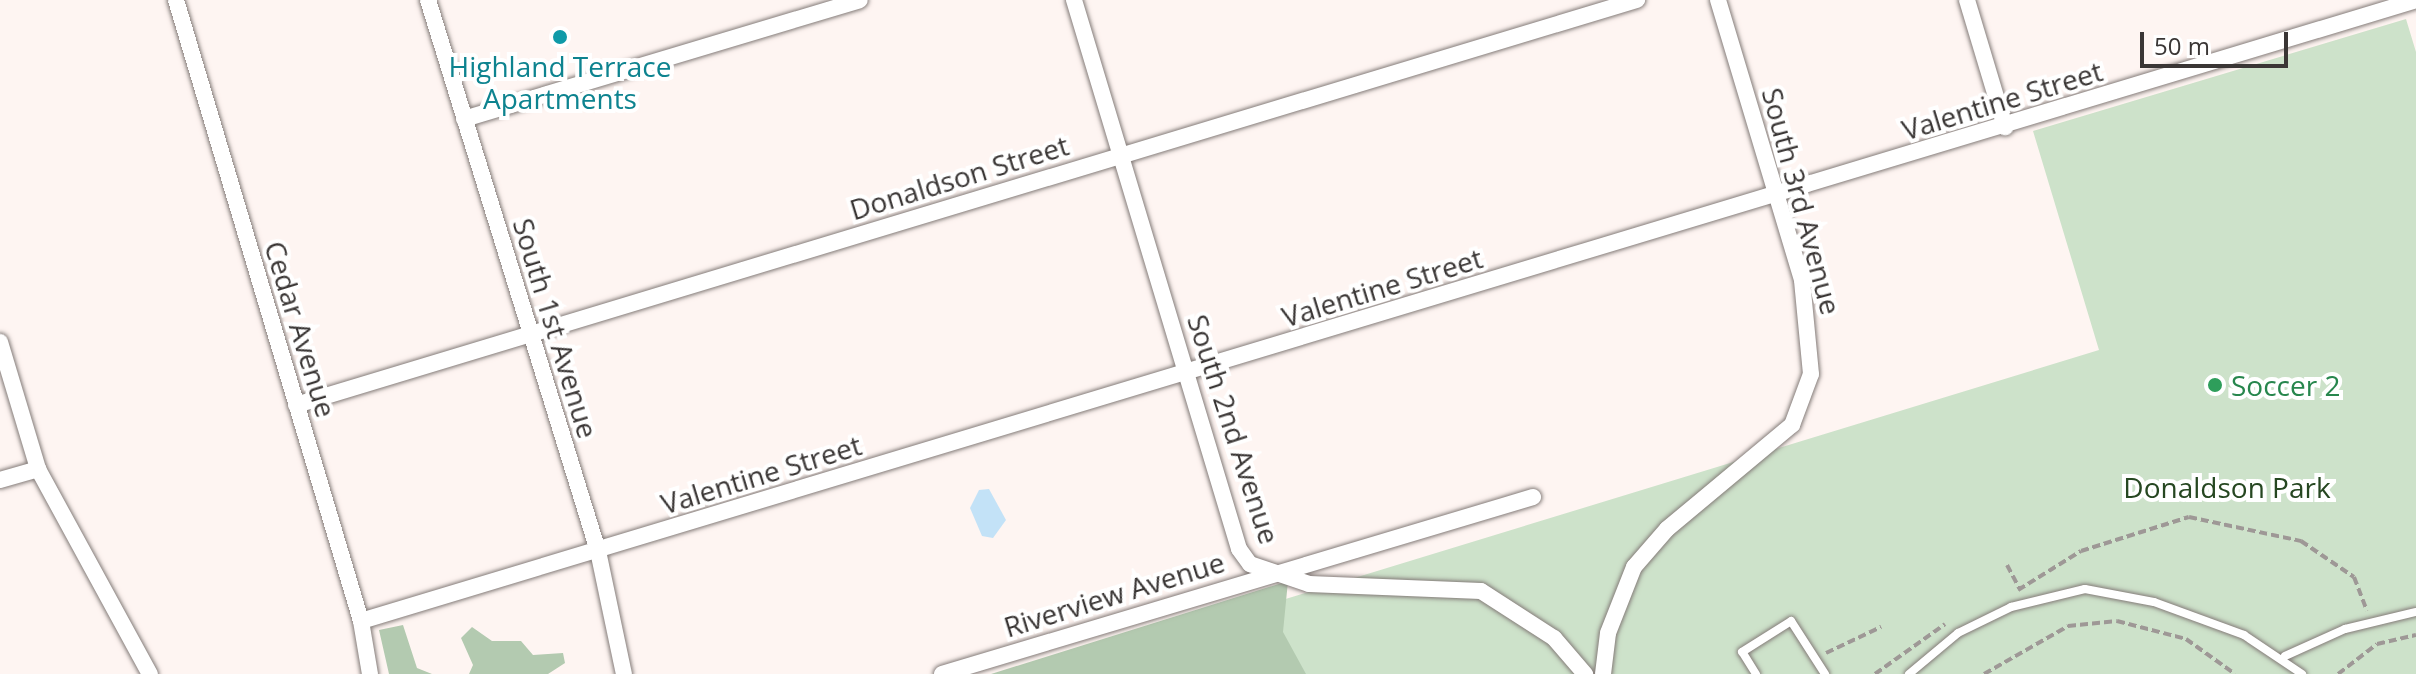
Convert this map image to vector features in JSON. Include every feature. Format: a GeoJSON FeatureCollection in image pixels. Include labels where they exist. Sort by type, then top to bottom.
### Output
{"type":"FeatureCollection","features":[{"type":"Feature","properties":{"kind":"street","name":"Cedar Avenue"},"geometry":{"type":"LineString","coordinates":[[176,0],[361,621],[370,674]]}},
{"type":"Feature","properties":{"kind":"street","name":"South 1st Avenue"},"geometry":{"type":"LineString","coordinates":[[428,0],[598,551],[624,674]]}},
{"type":"Feature","properties":{"kind":"street"},"geometry":{"type":"LineString","coordinates":[[464,119],[860,0]]}},
{"type":"Feature","properties":{"kind":"street","name":"South 2nd Avenue"},"geometry":{"type":"LineString","coordinates":[[1074,0],[1239,549],[1266,575],[1481,591],[1554,638],[1585,674]]}},
{"type":"Feature","properties":{"kind":"street","name":"Donaldson Street"},"geometry":{"type":"LineString","coordinates":[[296,405],[1637,0]]}},
{"type":"Feature","properties":{"kind":"street","name":"South 3rd Avenue"},"geometry":{"type":"LineString","coordinates":[[1603,674],[1608,633],[1634,567],[1667,529],[1777,442],[1808,392],[1810,320],[1777,196],[1718,0]]}},
{"type":"Feature","properties":{"kind":"street"},"geometry":{"type":"LineString","coordinates":[[1967,0],[2005,127]]}},
{"type":"Feature","properties":{"kind":"street","name":"Valentine Street"},"geometry":{"type":"LineString","coordinates":[[361,621],[1188,374],[2416,0]]}},
{"type":"Feature","properties":{"kind":"street"},"geometry":{"type":"LineString","coordinates":[[0,342],[38,469],[150,674]]}},
{"type":"Feature","properties":{"kind":"street"},"geometry":{"type":"LineString","coordinates":[[0,480],[38,469]]}},
{"type":"Feature","properties":{"kind":"street","name":"Riverview Avenue"},"geometry":{"type":"LineString","coordinates":[[942,674],[1533,497]]}},
{"type":"Feature","properties":{"kind":"lane"},"geometry":{"type":"LineString","coordinates":[[1909,674],[1958,633],[2024,603],[2085,589],[2154,602],[2285,656],[2302,674]]}},
{"type":"Feature","properties":{"kind":"lane"},"geometry":{"type":"LineString","coordinates":[[2285,656],[2370,621],[2416,612]]}},
{"type":"Feature","properties":{"kind":"lane"},"geometry":{"type":"LineString","coordinates":[[1756,674],[1742,652],[1791,621],[1825,674]]}},
{"type":"Feature","properties":{"kind":"path"},"geometry":{"type":"LineString","coordinates":[[2007,596],[2081,551],[2189,517],[2301,541],[2354,577],[2377,644]]}},
{"type":"Feature","properties":{"kind":"path"},"geometry":{"type":"LineString","coordinates":[[2007,565],[2020,589]]}},
{"type":"Feature","properties":{"kind":"path"},"geometry":{"type":"LineString","coordinates":[[1875,674],[1903,648],[1955,619]]}},
{"type":"Feature","properties":{"kind":"path"},"geometry":{"type":"LineString","coordinates":[[1984,674],[2068,626],[2117,621],[2186,639],[2235,674]]}},
{"type":"Feature","properties":{"kind":"path"},"geometry":{"type":"LineString","coordinates":[[1816,659],[1881,627]]}},
{"type":"Feature","properties":{"kind":"path"},"geometry":{"type":"LineString","coordinates":[[2338,674],[2377,644],[2416,635]]}},
{"type":"Feature","properties":{"kind":"green space","name":"Donaldson Park"},"geometry":{"type":"Polygon","coordinates":[[[2406,19],[2416,52],[2416,674],[1041,674],[2099,350],[2033,131],[2406,19]]]}},
{"type":"Feature","properties":{"kind":"green space"},"geometry":{"type":"Polygon","coordinates":[[[1288,581],[1283,632],[1306,674],[991,674],[1288,581]]]}},
{"type":"Feature","properties":{"kind":"green space"},"geometry":{"type":"Polygon","coordinates":[[[403,625],[417,668],[432,674],[389,674],[379,630],[403,625]]]}},
{"type":"Feature","properties":{"kind":"green space"},"geometry":{"type":"Polygon","coordinates":[[[472,627],[492,641],[521,641],[533,655],[563,653],[565,663],[548,674],[469,674],[473,665],[461,638],[472,627]]]}},
{"type":"Feature","properties":{"kind":"water"},"geometry":{"type":"Polygon","coordinates":[[[989,489],[1006,520],[993,538],[982,536],[970,508],[979,490],[989,489]]]}},
{"type":"Feature","properties":{"kind":"place","name":"Highland Terrace Apartments"},"geometry":{"type":"Point","coordinates":[560,37]}},
{"type":"Feature","properties":{"kind":"place","name":"Soccer 2"},"geometry":{"type":"Point","coordinates":[2215,385]}}]}
